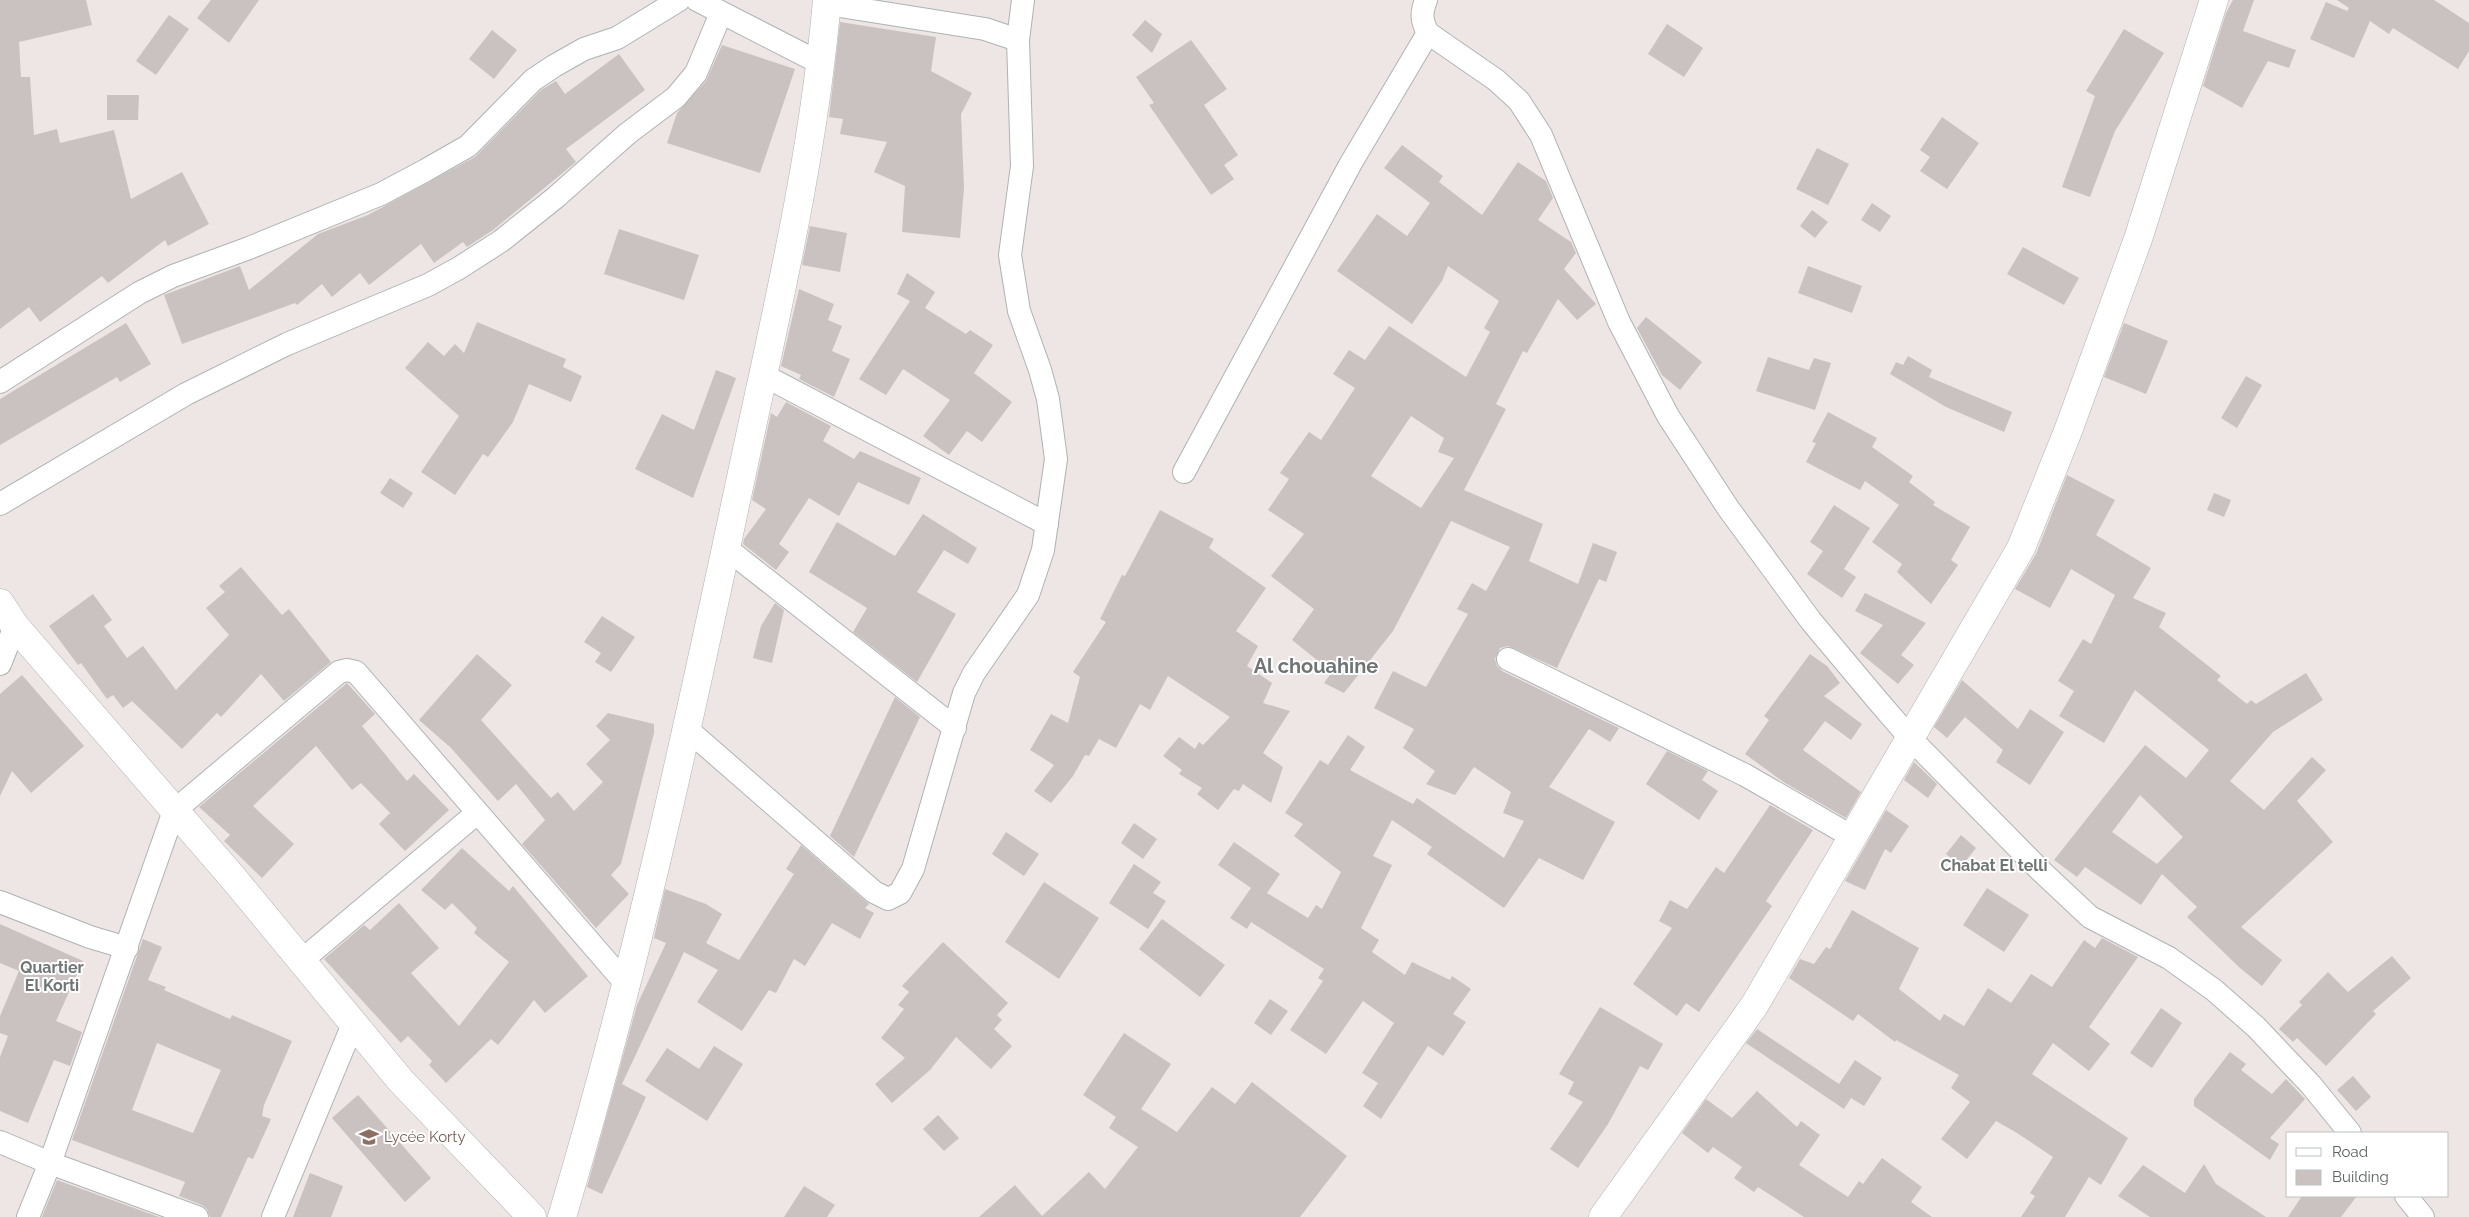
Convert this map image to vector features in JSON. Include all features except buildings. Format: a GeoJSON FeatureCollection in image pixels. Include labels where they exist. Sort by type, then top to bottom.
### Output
{"type":"FeatureCollection","features":[{"type":"Feature","properties":{"kind":"street"},"geometry":{"type":"LineString","coordinates":[[0,382],[139,293],[173,276],[249,248],[381,194],[426,170],[468,146],[533,80],[584,49],[617,38],[679,0]]}},
{"type":"Feature","properties":{"kind":"street"},"geometry":{"type":"LineString","coordinates":[[687,729],[874,892],[888,899],[900,893],[914,869],[964,693],[974,673],[1028,595],[1043,550],[1056,459],[1048,399],[1019,311],[1010,254],[1022,166],[1018,40],[1023,0]]}},
{"type":"Feature","properties":{"kind":"street"},"geometry":{"type":"LineString","coordinates":[[1426,0],[1421,12],[1422,23],[1428,33],[1496,80],[1519,101],[1541,135],[1619,322],[1668,416],[1728,508],[1811,620],[1910,738],[2041,871],[2090,916],[2169,958],[2214,990],[2256,1027],[2311,1085],[2349,1132]]}},
{"type":"Feature","properties":{"kind":"street"},"geometry":{"type":"LineString","coordinates":[[1603,1217],[1754,1006],[2020,548],[2068,431],[2138,239],[2214,0]]}},
{"type":"Feature","properties":{"kind":"street"},"geometry":{"type":"LineString","coordinates":[[562,1217],[600,1087],[627,985],[687,729],[799,204],[822,64],[827,2],[984,29],[1018,40]]}},
{"type":"Feature","properties":{"kind":"street"},"geometry":{"type":"LineString","coordinates":[[0,504],[186,394],[287,344],[428,285],[501,241],[555,198],[627,134],[676,97],[696,73],[709,5],[822,64]]}},
{"type":"Feature","properties":{"kind":"street"},"geometry":{"type":"LineString","coordinates":[[1184,472],[1350,162],[1428,33]]}},
{"type":"Feature","properties":{"kind":"street"},"geometry":{"type":"LineString","coordinates":[[763,375],[1047,524]]}},
{"type":"Feature","properties":{"kind":"street"},"geometry":{"type":"LineString","coordinates":[[726,548],[955,728]]}},
{"type":"Feature","properties":{"kind":"street"},"geometry":{"type":"LineString","coordinates":[[0,603],[16,626],[234,879],[401,1081],[532,1217]]}},
{"type":"Feature","properties":{"kind":"street"},"geometry":{"type":"LineString","coordinates":[[0,664],[16,626]]}},
{"type":"Feature","properties":{"kind":"street"},"geometry":{"type":"LineString","coordinates":[[1508,659],[1745,775],[1851,836]]}},
{"type":"Feature","properties":{"kind":"street"},"geometry":{"type":"LineString","coordinates":[[28,1217],[50,1163],[174,811],[339,672],[347,670],[356,672],[627,985]]}},
{"type":"Feature","properties":{"kind":"street"},"geometry":{"type":"LineString","coordinates":[[300,961],[477,813]]}},
{"type":"Feature","properties":{"kind":"street"},"geometry":{"type":"LineString","coordinates":[[0,902],[90,937],[127,948]]}},
{"type":"Feature","properties":{"kind":"street"},"geometry":{"type":"LineString","coordinates":[[273,1217],[352,1024]]}},
{"type":"Feature","properties":{"kind":"street"},"geometry":{"type":"LineString","coordinates":[[0,1142],[50,1163],[197,1217]]}},
{"type":"Feature","properties":{"kind":"street"},"geometry":{"type":"LineString","coordinates":[[2407,1197],[2423,1217]]}},
{"type":"Feature","properties":{"kind":"place","name":"Lycée Korty"},"geometry":{"type":"Point","coordinates":[369,1137]}},
{"type":"Feature","properties":{"kind":"district","name":"Al chouahine"},"geometry":{"type":"Point","coordinates":[1316,666]}},
{"type":"Feature","properties":{"kind":"district","name":"Chabat El telli"},"geometry":{"type":"Point","coordinates":[1994,865]}},
{"type":"Feature","properties":{"kind":"district","name":"Quartier El Korti"},"geometry":{"type":"Point","coordinates":[52,976]}}]}
